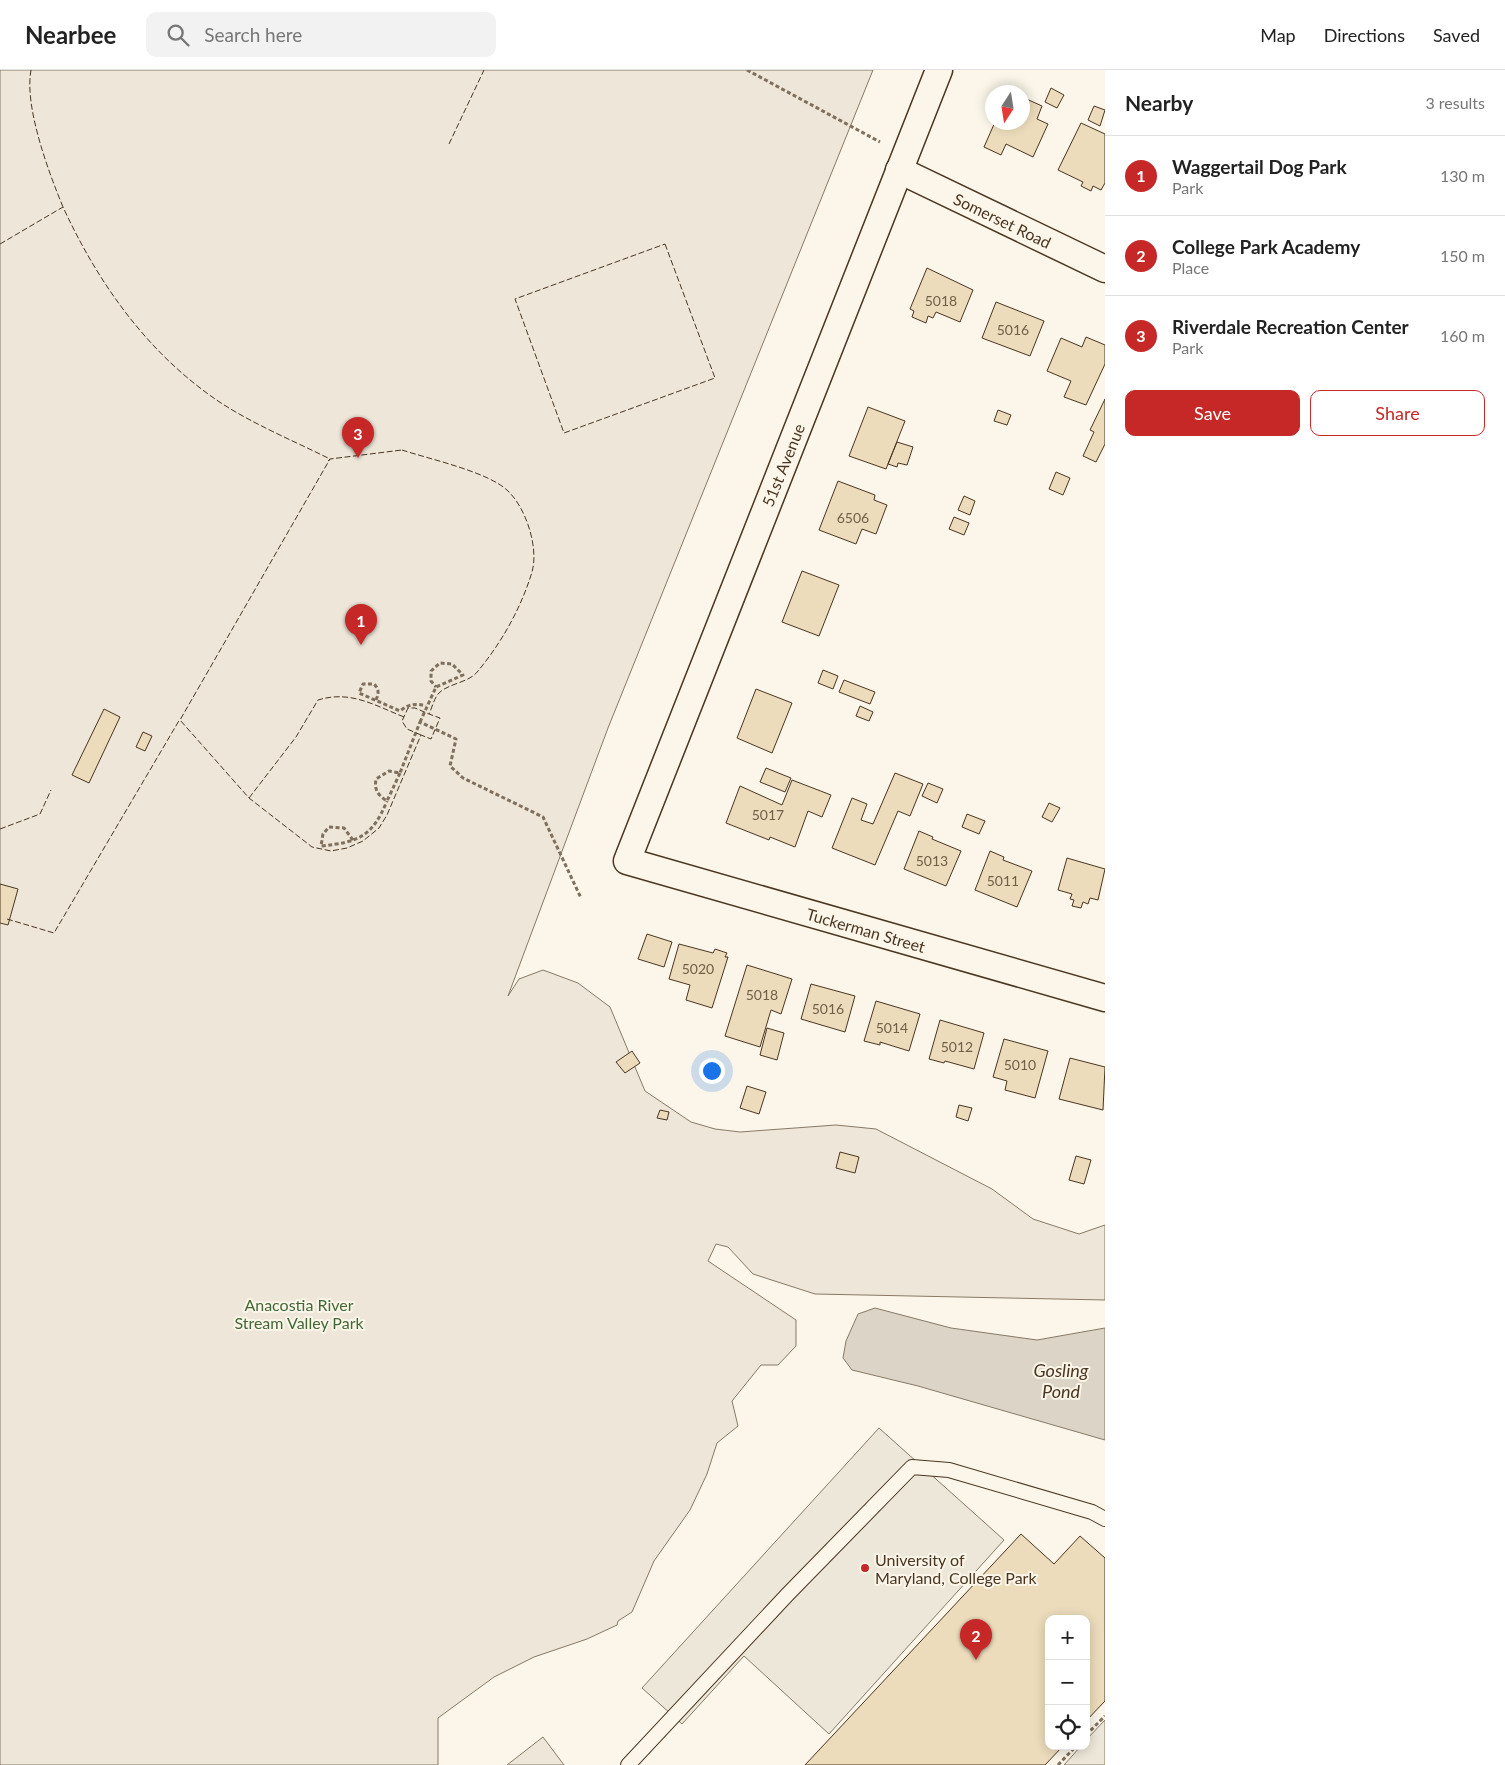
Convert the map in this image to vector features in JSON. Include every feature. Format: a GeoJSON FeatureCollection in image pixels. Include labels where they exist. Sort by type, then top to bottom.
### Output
{"type":"FeatureCollection","features":[{"type":"Feature","properties":{"kind":"street","name":"51st Avenue"},"geometry":{"type":"LineString","coordinates":[[627,861],[939,70]]}},
{"type":"Feature","properties":{"kind":"street","name":"Somerset Road"},"geometry":{"type":"LineString","coordinates":[[899,170],[1105,269]]}},
{"type":"Feature","properties":{"kind":"street","name":"Tuckerman Street"},"geometry":{"type":"LineString","coordinates":[[627,861],[1105,998]]}},
{"type":"Feature","properties":{"kind":"lane"},"geometry":{"type":"LineString","coordinates":[[628,1765],[787,1595],[912,1468],[948,1470],[1092,1512],[1105,1520]]}},
{"type":"Feature","properties":{"kind":"path"},"geometry":{"type":"LineString","coordinates":[[747,70],[888,146]]}},
{"type":"Feature","properties":{"kind":"path"},"geometry":{"type":"LineString","coordinates":[[353,840],[344,828],[329,827],[323,834],[321,846],[344,843],[353,840],[362,837],[378,822],[400,773],[426,706],[436,687],[463,675],[452,664],[440,663],[431,672],[430,681],[436,687]]}},
{"type":"Feature","properties":{"kind":"path"},"geometry":{"type":"LineString","coordinates":[[376,700],[379,695],[378,688],[374,684],[363,684],[359,693],[400,710],[408,705],[426,706]]}},
{"type":"Feature","properties":{"kind":"path"},"geometry":{"type":"LineString","coordinates":[[420,722],[456,739],[450,766],[463,778],[488,792],[543,817],[581,898]]}},
{"type":"Feature","properties":{"kind":"path"},"geometry":{"type":"LineString","coordinates":[[387,802],[377,794],[376,779],[389,770],[400,773]]}},
{"type":"Feature","properties":{"kind":"path"},"geometry":{"type":"LineString","coordinates":[[1090,1731],[1105,1716]]}},
{"type":"Feature","properties":{"kind":"path"},"geometry":{"type":"LineString","coordinates":[[1058,1765],[1072,1750]]}},
{"type":"Feature","properties":{"kind":"green space","name":"Anacostia River Stream Valley Park"},"geometry":{"type":"Polygon","coordinates":[[[0,70],[873,70],[608,728],[508,996],[519,979],[543,970],[578,983],[610,1007],[645,1091],[691,1122],[715,1129],[740,1132],[836,1125],[876,1129],[992,1189],[1033,1219],[1079,1234],[1105,1225],[1105,1300],[815,1294],[753,1274],[728,1247],[716,1244],[708,1261],[796,1320],[796,1346],[778,1365],[761,1365],[732,1401],[738,1426],[717,1443],[707,1474],[690,1510],[654,1561],[632,1612],[618,1621],[617,1625],[587,1639],[534,1657],[494,1677],[438,1718],[438,1765],[0,1765],[0,70]]]}},
{"type":"Feature","properties":{"kind":"green space"},"geometry":{"type":"Polygon","coordinates":[[[543,1737],[564,1765],[507,1765],[543,1737]]]}},
{"type":"Feature","properties":{"kind":"shaded area"},"geometry":{"type":"Polygon","coordinates":[[[879,1428],[1004,1540],[829,1734],[744,1656],[682,1724],[642,1688],[879,1428]]]}},
{"type":"Feature","properties":{"kind":"shaded area"},"geometry":{"type":"Polygon","coordinates":[[[1105,1720],[1105,1765],[1064,1765],[1077,1750],[1090,1750],[1090,1736],[1105,1720]]]}},
{"type":"Feature","properties":{"kind":"water","name":"Gosling Pond"},"geometry":{"type":"Polygon","coordinates":[[[875,1308],[951,1328],[1037,1340],[1105,1328],[1105,1440],[918,1386],[852,1370],[843,1358],[846,1341],[858,1314],[875,1308]]]}},
{"type":"Feature","properties":{"kind":"building"},"geometry":{"type":"Polygon","coordinates":[[[1051,88],[1064,95],[1057,108],[1045,102],[1051,88]]]}},
{"type":"Feature","properties":{"kind":"building"},"geometry":{"type":"Polygon","coordinates":[[[1030,101],[1042,106],[1037,119],[1048,124],[1033,157],[1006,144],[1001,155],[984,147],[991,130],[1030,130],[1030,101]]]}},
{"type":"Feature","properties":{"kind":"building"},"geometry":{"type":"Polygon","coordinates":[[[1094,106],[1105,110],[1100,126],[1088,120],[1094,106]]]}},
{"type":"Feature","properties":{"kind":"building"},"geometry":{"type":"Polygon","coordinates":[[[1081,123],[1105,134],[1105,183],[1101,190],[1093,186],[1091,191],[1081,186],[1083,182],[1058,170],[1081,123]]]}},
{"type":"Feature","properties":{"kind":"building"},"geometry":{"type":"Polygon","coordinates":[[[927,268],[973,290],[960,322],[936,312],[933,318],[928,316],[926,323],[912,317],[914,311],[910,309],[927,268]]]}},
{"type":"Feature","properties":{"kind":"building"},"geometry":{"type":"Polygon","coordinates":[[[996,302],[1044,321],[1030,356],[982,338],[996,302]]]}},
{"type":"Feature","properties":{"kind":"building"},"geometry":{"type":"Polygon","coordinates":[[[1086,337],[1105,345],[1105,364],[1086,405],[1064,397],[1071,381],[1047,371],[1061,338],[1082,347],[1086,337]]]}},
{"type":"Feature","properties":{"kind":"building"},"geometry":{"type":"Polygon","coordinates":[[[1105,399],[1105,444],[1096,462],[1083,456],[1094,432],[1090,430],[1105,399]]]}},
{"type":"Feature","properties":{"kind":"building"},"geometry":{"type":"Polygon","coordinates":[[[868,407],[905,421],[886,469],[849,456],[868,407]]]}},
{"type":"Feature","properties":{"kind":"building"},"geometry":{"type":"Polygon","coordinates":[[[998,410],[1011,415],[1007,425],[994,421],[998,410]]]}},
{"type":"Feature","properties":{"kind":"building"},"geometry":{"type":"Polygon","coordinates":[[[897,442],[913,447],[907,465],[898,463],[897,467],[888,464],[897,442]]]}},
{"type":"Feature","properties":{"kind":"building"},"geometry":{"type":"Polygon","coordinates":[[[1056,472],[1070,478],[1063,495],[1049,489],[1056,472]]]}},
{"type":"Feature","properties":{"kind":"building"},"geometry":{"type":"Polygon","coordinates":[[[838,481],[875,495],[874,500],[887,505],[876,534],[862,529],[856,544],[819,530],[838,481]]]}},
{"type":"Feature","properties":{"kind":"building"},"geometry":{"type":"Polygon","coordinates":[[[964,496],[975,501],[970,515],[958,510],[964,496]]]}},
{"type":"Feature","properties":{"kind":"building"},"geometry":{"type":"Polygon","coordinates":[[[954,517],[969,523],[964,535],[949,529],[954,517]]]}},
{"type":"Feature","properties":{"kind":"building"},"geometry":{"type":"Polygon","coordinates":[[[802,571],[839,585],[819,636],[782,622],[802,571]]]}},
{"type":"Feature","properties":{"kind":"building"},"geometry":{"type":"Polygon","coordinates":[[[823,670],[838,676],[833,689],[818,683],[823,670]]]}},
{"type":"Feature","properties":{"kind":"building"},"geometry":{"type":"Polygon","coordinates":[[[844,680],[875,692],[870,704],[839,692],[844,680]]]}},
{"type":"Feature","properties":{"kind":"building"},"geometry":{"type":"Polygon","coordinates":[[[756,689],[792,703],[772,753],[737,738],[756,689]]]}},
{"type":"Feature","properties":{"kind":"building"},"geometry":{"type":"Polygon","coordinates":[[[860,706],[873,712],[869,721],[856,716],[860,706]]]}},
{"type":"Feature","properties":{"kind":"building"},"geometry":{"type":"Polygon","coordinates":[[[104,709],[120,717],[89,783],[72,775],[104,709]]]}},
{"type":"Feature","properties":{"kind":"building"},"geometry":{"type":"Polygon","coordinates":[[[143,732],[152,736],[145,751],[136,747],[143,732]]]}},
{"type":"Feature","properties":{"kind":"building"},"geometry":{"type":"Polygon","coordinates":[[[766,768],[791,778],[785,792],[760,782],[766,768]]]}},
{"type":"Feature","properties":{"kind":"building"},"geometry":{"type":"Polygon","coordinates":[[[895,773],[923,784],[910,816],[898,811],[875,865],[832,848],[852,798],[867,804],[861,820],[873,824],[895,773]]]}},
{"type":"Feature","properties":{"kind":"building"},"geometry":{"type":"Polygon","coordinates":[[[792,780],[831,795],[822,817],[808,811],[795,847],[770,837],[769,840],[726,823],[740,786],[782,805],[792,780]]]}},
{"type":"Feature","properties":{"kind":"building"},"geometry":{"type":"Polygon","coordinates":[[[928,783],[943,789],[937,803],[922,796],[928,783]]]}},
{"type":"Feature","properties":{"kind":"building"},"geometry":{"type":"Polygon","coordinates":[[[1049,803],[1060,808],[1052,822],[1042,817],[1049,803]]]}},
{"type":"Feature","properties":{"kind":"building"},"geometry":{"type":"Polygon","coordinates":[[[967,814],[985,821],[979,834],[962,827],[967,814]]]}},
{"type":"Feature","properties":{"kind":"building"},"geometry":{"type":"Polygon","coordinates":[[[919,831],[933,837],[932,839],[961,851],[946,886],[904,869],[919,831]]]}},
{"type":"Feature","properties":{"kind":"building"},"geometry":{"type":"Polygon","coordinates":[[[990,851],[1004,857],[1003,860],[1032,871],[1017,907],[975,890],[990,851]]]}},
{"type":"Feature","properties":{"kind":"building"},"geometry":{"type":"Polygon","coordinates":[[[1067,858],[1105,869],[1098,900],[1090,898],[1088,904],[1083,902],[1081,908],[1072,906],[1074,900],[1070,899],[1072,894],[1058,890],[1067,858]]]}},
{"type":"Feature","properties":{"kind":"building"},"geometry":{"type":"Polygon","coordinates":[[[0,884],[18,889],[8,925],[0,923],[0,884]]]}},
{"type":"Feature","properties":{"kind":"building"},"geometry":{"type":"Polygon","coordinates":[[[647,934],[672,942],[664,967],[638,959],[647,934]]]}},
{"type":"Feature","properties":{"kind":"building"},"geometry":{"type":"Polygon","coordinates":[[[679,944],[713,953],[715,949],[727,953],[725,957],[728,957],[712,1008],[686,1000],[690,985],[669,979],[679,944]]]}},
{"type":"Feature","properties":{"kind":"building"},"geometry":{"type":"Polygon","coordinates":[[[747,965],[792,979],[781,1014],[771,1010],[760,1047],[725,1036],[747,965]]]}},
{"type":"Feature","properties":{"kind":"building"},"geometry":{"type":"Polygon","coordinates":[[[811,984],[855,996],[845,1032],[801,1019],[811,984]]]}},
{"type":"Feature","properties":{"kind":"building"},"geometry":{"type":"Polygon","coordinates":[[[876,1001],[920,1014],[909,1051],[880,1042],[880,1045],[864,1041],[876,1001]]]}},
{"type":"Feature","properties":{"kind":"building"},"geometry":{"type":"Polygon","coordinates":[[[940,1020],[984,1033],[974,1069],[945,1061],[944,1063],[929,1059],[940,1020]]]}},
{"type":"Feature","properties":{"kind":"building"},"geometry":{"type":"Polygon","coordinates":[[[767,1028],[784,1033],[777,1060],[760,1055],[767,1028]]]}},
{"type":"Feature","properties":{"kind":"building"},"geometry":{"type":"Polygon","coordinates":[[[1004,1039],[1048,1051],[1035,1098],[1005,1090],[1007,1081],[993,1077],[1004,1039]]]}},
{"type":"Feature","properties":{"kind":"building"},"geometry":{"type":"Polygon","coordinates":[[[632,1051],[640,1063],[625,1073],[616,1062],[632,1051]]]}},
{"type":"Feature","properties":{"kind":"building"},"geometry":{"type":"Polygon","coordinates":[[[1070,1058],[1105,1067],[1103,1110],[1059,1099],[1070,1058]]]}},
{"type":"Feature","properties":{"kind":"building"},"geometry":{"type":"Polygon","coordinates":[[[747,1086],[766,1092],[759,1114],[740,1108],[747,1086]]]}},
{"type":"Feature","properties":{"kind":"building"},"geometry":{"type":"Polygon","coordinates":[[[959,1105],[972,1108],[968,1121],[956,1117],[959,1105]]]}},
{"type":"Feature","properties":{"kind":"building"},"geometry":{"type":"Polygon","coordinates":[[[660,1110],[669,1112],[667,1120],[657,1118],[660,1110]]]}},
{"type":"Feature","properties":{"kind":"building"},"geometry":{"type":"Polygon","coordinates":[[[840,1152],[859,1157],[855,1173],[836,1168],[840,1152]]]}},
{"type":"Feature","properties":{"kind":"building"},"geometry":{"type":"Polygon","coordinates":[[[1076,1156],[1091,1160],[1084,1184],[1069,1180],[1076,1156]]]}},
{"type":"Feature","properties":{"kind":"building"},"geometry":{"type":"Polygon","coordinates":[[[1021,1534],[1054,1564],[1080,1536],[1105,1558],[1105,1701],[1090,1717],[1090,1615],[1045,1615],[1045,1750],[1059,1750],[1045,1765],[805,1765],[1021,1534]]]}},
{"type":"Feature","properties":{"kind":"fence"},"geometry":{"type":"LineString","coordinates":[[31,70],[30,85],[34,121],[63,207]]}},
{"type":"Feature","properties":{"kind":"fence"},"geometry":{"type":"LineString","coordinates":[[449,144],[484,70]]}},
{"type":"Feature","properties":{"kind":"fence"},"geometry":{"type":"LineString","coordinates":[[0,244],[63,207],[77,236],[110,291],[128,316],[171,363],[221,403],[261,426],[330,459],[328,461]]}},
{"type":"Feature","properties":{"kind":"fence"},"geometry":{"type":"LineString","coordinates":[[665,244],[715,378],[564,433],[515,299],[665,244]]}},
{"type":"Feature","properties":{"kind":"fence"},"geometry":{"type":"LineString","coordinates":[[402,450],[473,472],[499,484],[508,491],[520,507],[525,518],[532,540],[534,562],[528,585],[516,611],[503,636],[487,660],[470,678],[448,687],[439,693],[436,698],[429,714],[440,718],[431,739],[421,735],[387,815],[379,828],[363,841],[347,848],[331,851],[312,847],[249,798],[180,720],[330,459],[402,450]]}},
{"type":"Feature","properties":{"kind":"fence"},"geometry":{"type":"LineString","coordinates":[[249,798],[296,737],[318,700],[330,697],[362,700],[404,717]]}},
{"type":"Feature","properties":{"kind":"fence"},"geometry":{"type":"LineString","coordinates":[[421,735],[407,729],[402,721],[408,708],[415,708],[429,714]]}},
{"type":"Feature","properties":{"kind":"fence"},"geometry":{"type":"LineString","coordinates":[[7,919],[54,933],[180,719]]}},
{"type":"Feature","properties":{"kind":"fence"},"geometry":{"type":"LineString","coordinates":[[0,829],[40,814],[51,790]]}},
{"type":"Feature","properties":{"kind":"place","name":"Riverdale Recreation Center"},"geometry":{"type":"Point","coordinates":[358,458]}},
{"type":"Feature","properties":{"kind":"place","name":"Waggertail Dog Park"},"geometry":{"type":"Point","coordinates":[361,645]}},
{"type":"Feature","properties":{"kind":"place","name":"University of Maryland, College Park"},"geometry":{"type":"Point","coordinates":[865,1568]}},
{"type":"Feature","properties":{"kind":"place","name":"College Park Academy"},"geometry":{"type":"Point","coordinates":[976,1660]}}]}
